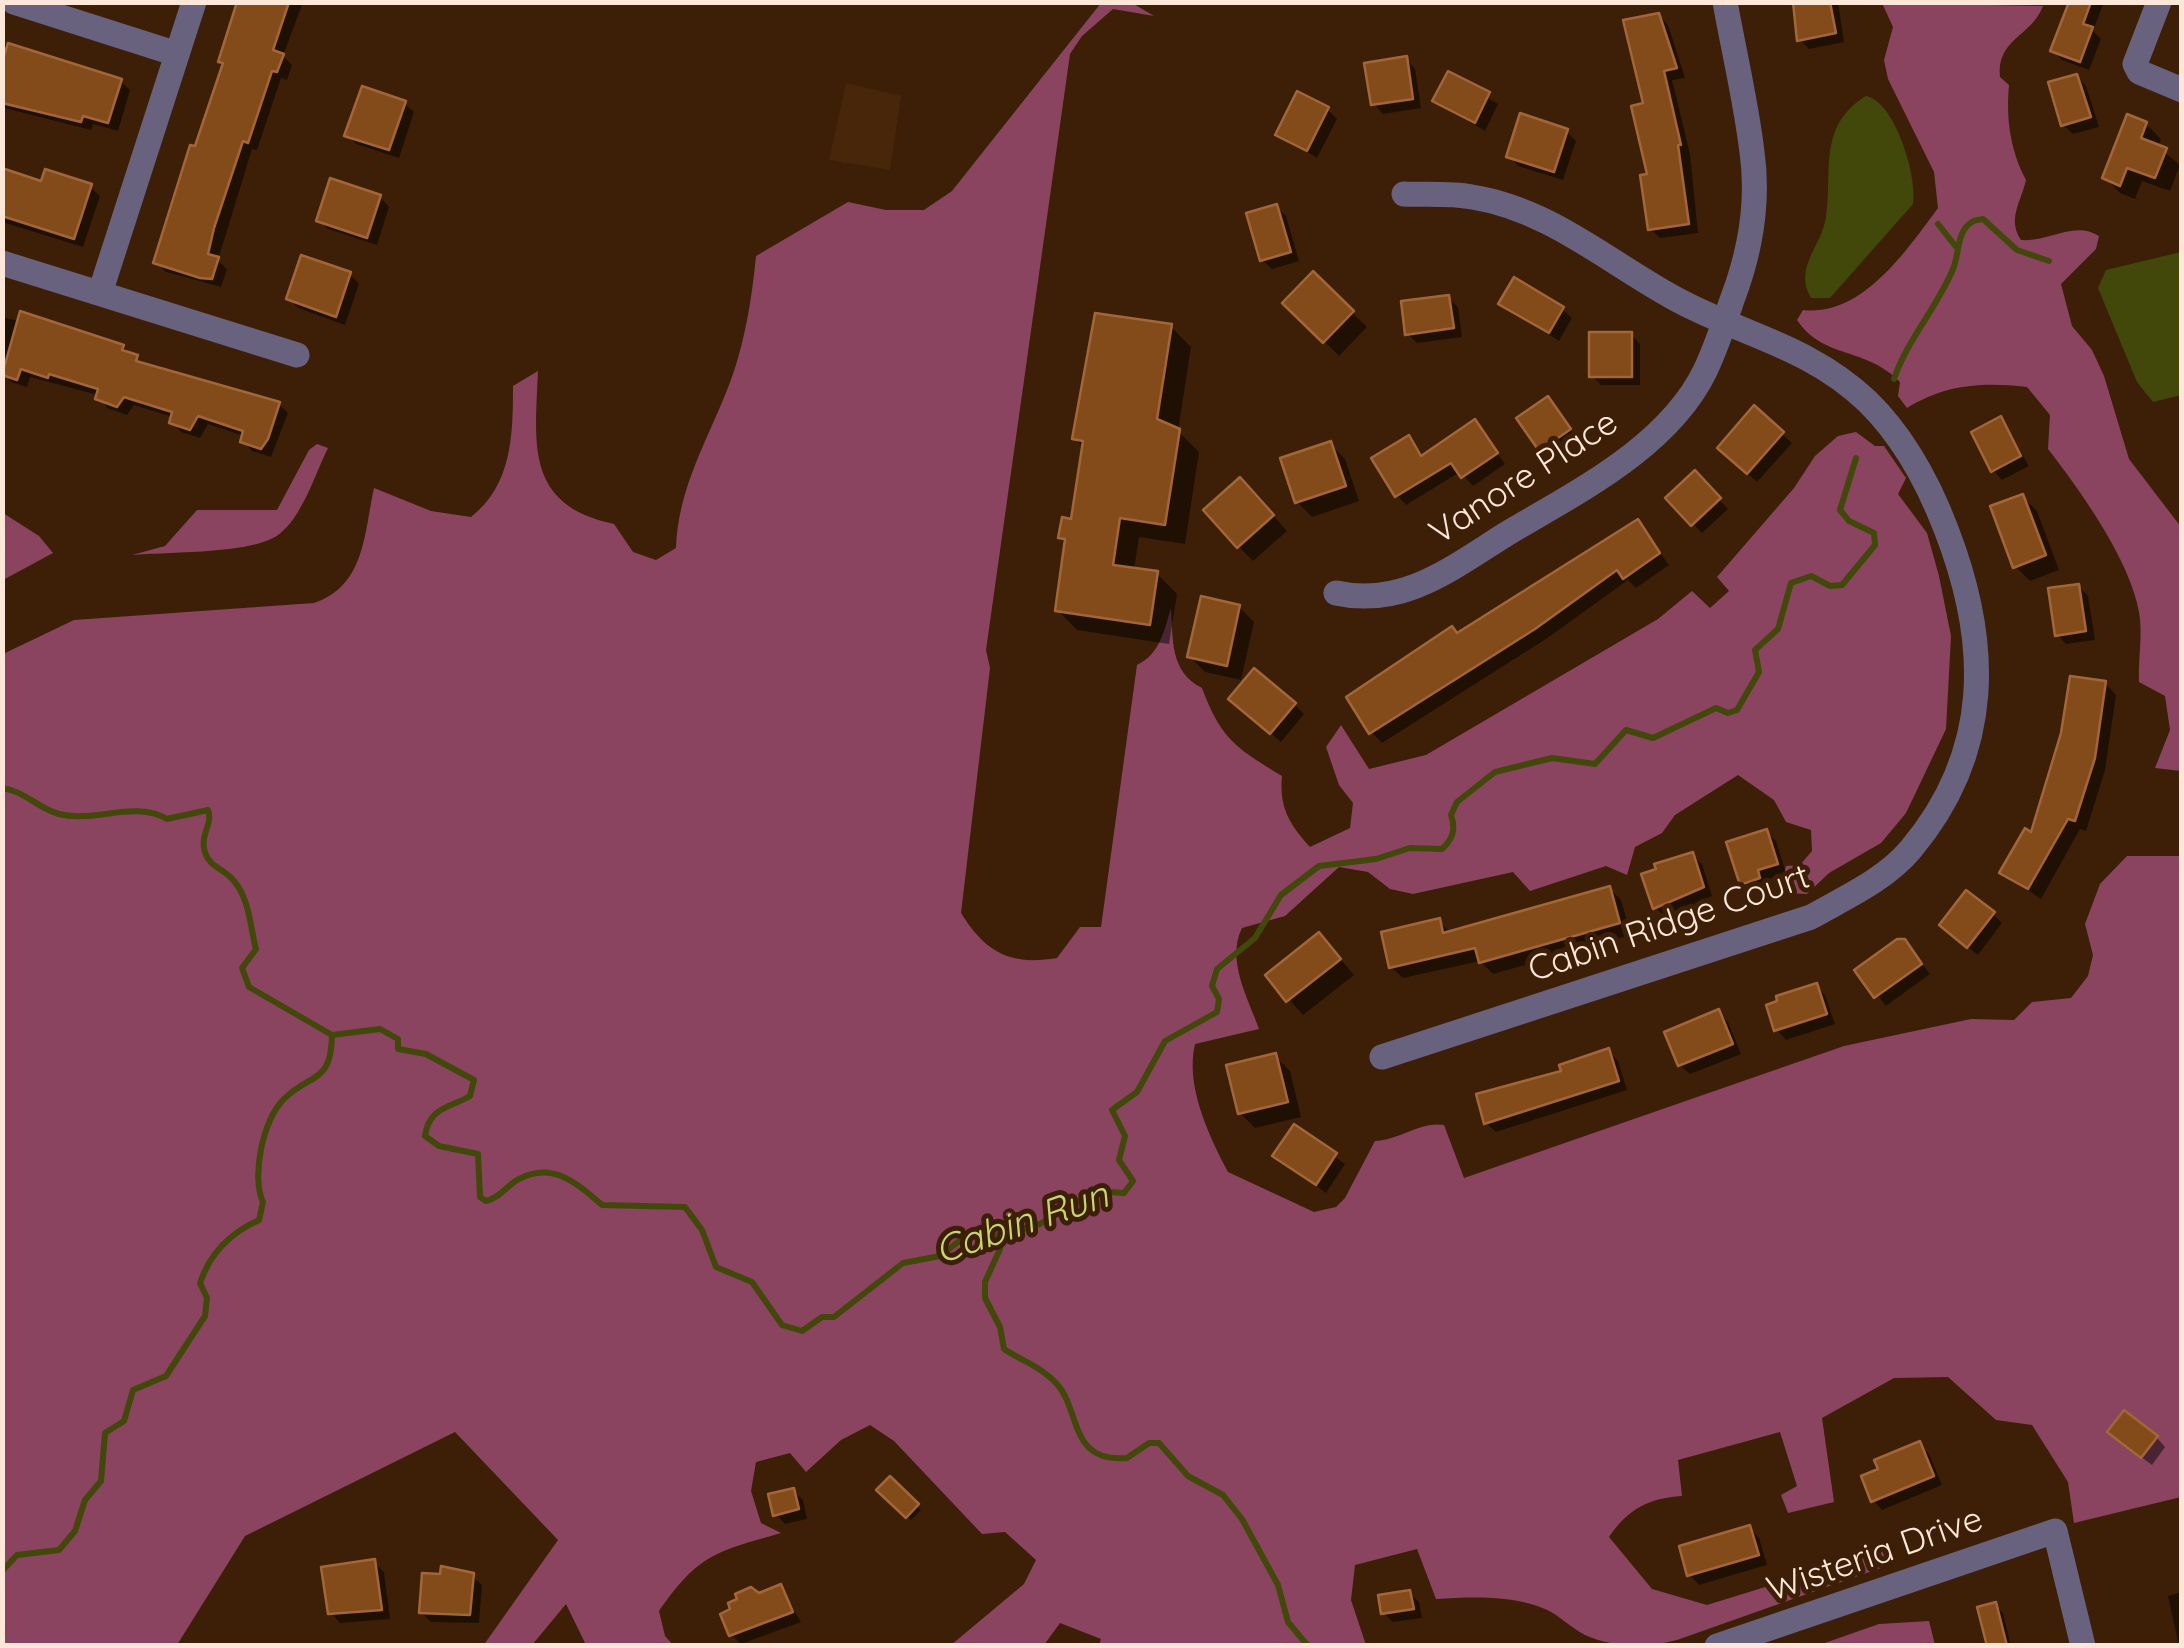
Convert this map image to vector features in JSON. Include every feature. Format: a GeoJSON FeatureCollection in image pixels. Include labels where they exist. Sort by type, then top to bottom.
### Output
{"type":"FeatureCollection","features":[{"type":"Feature","properties":{"kind":"street"},"geometry":{"type":"LineString","coordinates":[[14,2],[177,54]]}},
{"type":"Feature","properties":{"kind":"street"},"geometry":{"type":"LineString","coordinates":[[100,294],[194,2]]}},
{"type":"Feature","properties":{"kind":"street","name":"Vanore Place"},"geometry":{"type":"LineString","coordinates":[[1336,593],[1370,598],[1420,588],[1594,481],[1637,448],[1692,392],[1742,276],[1754,194],[1753,153],[1725,2]]}},
{"type":"Feature","properties":{"kind":"street"},"geometry":{"type":"LineString","coordinates":[[2159,2],[2135,64],[2139,72],[2182,90]]}},
{"type":"Feature","properties":{"kind":"street","name":"Cabin Ridge Court"},"geometry":{"type":"LineString","coordinates":[[1382,1057],[1811,917],[1876,880],[1909,852],[1941,808],[1967,751],[1978,696],[1976,621],[1962,570],[1936,502],[1909,452],[1869,403],[1842,380],[1788,346],[1679,301],[1572,234],[1530,214],[1469,196],[1404,194]]}},
{"type":"Feature","properties":{"kind":"street"},"geometry":{"type":"LineString","coordinates":[[2,263],[297,355]]}},
{"type":"Feature","properties":{"kind":"street","name":"Wisteria Drive"},"geometry":{"type":"LineString","coordinates":[[1717,1646],[2055,1531],[2083,1646]]}},
{"type":"Feature","properties":{"kind":"shaded area"},"geometry":{"type":"Polygon","coordinates":[[[1101,3],[1132,3],[1154,16],[1113,9],[1082,36],[1070,54],[986,650],[990,668],[961,913],[970,926],[1000,953],[1026,960],[1057,958],[1080,927],[1101,927],[1137,665],[1156,648],[1171,608],[1175,654],[1184,673],[1202,688],[1216,719],[1232,741],[1282,776],[1287,815],[1310,847],[1350,828],[1353,803],[1339,785],[1326,747],[1341,725],[1369,769],[1426,755],[1658,619],[1692,591],[1710,608],[1729,591],[1717,577],[1794,488],[1815,456],[1838,436],[1856,432],[1875,446],[1884,446],[1906,478],[1898,494],[1927,533],[1951,636],[1946,729],[1906,813],[1881,843],[1829,873],[1807,894],[1788,893],[1782,881],[1786,866],[1800,865],[1812,851],[1811,830],[1786,822],[1774,800],[1738,775],[1675,815],[1662,833],[1635,847],[1627,875],[1606,866],[1530,891],[1513,872],[1413,894],[1390,889],[1368,872],[1339,867],[1285,916],[1242,928],[1237,966],[1259,1029],[1195,1044],[1193,1077],[1201,1110],[1228,1172],[1314,1212],[1336,1207],[1345,1198],[1375,1141],[1435,1124],[1444,1125],[1464,1178],[1844,1046],[1971,1019],[2014,1020],[2032,1002],[2071,998],[2088,976],[2093,955],[2085,924],[2100,884],[2127,856],[2181,856],[2181,1497],[2074,1523],[2068,1482],[2032,1425],[1996,1420],[1948,1377],[1894,1378],[1822,1418],[1834,1502],[1788,1513],[1781,1495],[1797,1486],[1780,1432],[1678,1460],[1682,1496],[1640,1507],[1616,1527],[1609,1537],[1652,1589],[1707,1605],[1882,1551],[1889,1565],[1677,1640],[1619,1644],[1585,1635],[1532,1604],[1491,1598],[1436,1599],[1417,1549],[1355,1565],[1351,1600],[1366,1645],[1099,1645],[1101,1639],[1060,1623],[1044,1645],[951,1645],[1024,1584],[1036,1560],[1005,1532],[982,1534],[894,1441],[870,1425],[841,1440],[806,1472],[790,1453],[756,1462],[751,1491],[761,1523],[781,1533],[724,1551],[686,1577],[659,1611],[665,1636],[673,1645],[586,1645],[566,1604],[532,1645],[483,1646],[558,1540],[455,1432],[245,1536],[177,1645],[3,1646],[3,654],[74,620],[314,603],[331,595],[353,571],[364,540],[374,488],[431,511],[471,517],[485,504],[507,458],[513,386],[538,371],[537,447],[550,487],[585,515],[614,524],[633,552],[656,560],[676,548],[686,490],[741,347],[756,256],[848,202],[886,210],[924,210],[952,191],[1101,3]]]}},
{"type":"Feature","properties":{"kind":"shaded area"},"geometry":{"type":"Polygon","coordinates":[[[1882,3],[2043,6],[2003,54],[2000,64],[2000,77],[2009,85],[2013,145],[2026,180],[2015,225],[2021,240],[2081,230],[2099,236],[2096,249],[2061,284],[2072,326],[2092,350],[2104,376],[2129,459],[2181,527],[2181,771],[2155,768],[2170,730],[2165,696],[2139,682],[2140,620],[2134,592],[2115,548],[2048,449],[2050,415],[2027,387],[1951,389],[1907,408],[1898,396],[1900,382],[1887,371],[1820,342],[1797,320],[1803,310],[1844,303],[1881,278],[1938,208],[1934,172],[1888,79],[1884,60],[1893,27],[1882,3]]]}},
{"type":"Feature","properties":{"kind":"shaded area"},"geometry":{"type":"Polygon","coordinates":[[[846,83],[901,96],[890,170],[829,160],[846,83]]]}},
{"type":"Feature","properties":{"kind":"shaded area"},"geometry":{"type":"Polygon","coordinates":[[[1866,96],[1886,111],[1902,142],[1912,177],[1913,204],[1830,298],[1811,298],[1805,277],[1826,217],[1834,136],[1850,108],[1866,96]]]}},
{"type":"Feature","properties":{"kind":"shaded area"},"geometry":{"type":"Polygon","coordinates":[[[2181,252],[2181,395],[2153,402],[2137,382],[2098,288],[2106,270],[2181,252]]]}},
{"type":"Feature","properties":{"kind":"shaded area"},"geometry":{"type":"Polygon","coordinates":[[[317,444],[328,448],[301,507],[278,535],[229,549],[132,555],[165,546],[197,510],[277,510],[309,450],[317,444]]]}},
{"type":"Feature","properties":{"kind":"shaded area"},"geometry":{"type":"Polygon","coordinates":[[[3,513],[39,536],[53,553],[3,580],[3,513]]]}},
{"type":"Feature","properties":{"kind":"shaded area"},"geometry":{"type":"Polygon","coordinates":[[[1929,1621],[1935,1645],[1819,1645],[1879,1624],[1929,1621]]]}},
{"type":"Feature","properties":{"kind":"building"},"geometry":{"type":"Polygon","coordinates":[[[237,2],[289,2],[273,50],[284,54],[277,72],[272,71],[248,143],[243,141],[214,228],[208,254],[219,257],[212,279],[200,278],[153,263],[190,145],[195,146],[223,63],[218,62],[237,2]]]}},
{"type":"Feature","properties":{"kind":"building"},"geometry":{"type":"Polygon","coordinates":[[[1793,2],[1830,2],[1836,33],[1797,41],[1793,2]]]}},
{"type":"Feature","properties":{"kind":"building"},"geometry":{"type":"Polygon","coordinates":[[[2069,2],[2091,2],[2083,24],[2093,27],[2080,62],[2050,51],[2069,2]]]}},
{"type":"Feature","properties":{"kind":"building"},"geometry":{"type":"Polygon","coordinates":[[[1659,13],[1677,68],[1664,71],[1681,145],[1689,224],[1648,230],[1640,175],[1647,174],[1631,106],[1643,103],[1623,20],[1659,13]]]}},
{"type":"Feature","properties":{"kind":"building"},"geometry":{"type":"Polygon","coordinates":[[[8,43],[122,79],[108,123],[83,116],[81,122],[2,103],[2,62],[8,43]]]}},
{"type":"Feature","properties":{"kind":"building"},"geometry":{"type":"Polygon","coordinates":[[[1407,56],[1413,99],[1371,105],[1364,63],[1407,56]]]}},
{"type":"Feature","properties":{"kind":"building"},"geometry":{"type":"Polygon","coordinates":[[[1448,71],[1490,92],[1475,123],[1432,101],[1448,71]]]}},
{"type":"Feature","properties":{"kind":"building"},"geometry":{"type":"Polygon","coordinates":[[[2077,74],[2091,117],[2061,126],[2048,82],[2077,74]]]}},
{"type":"Feature","properties":{"kind":"building"},"geometry":{"type":"Polygon","coordinates":[[[362,86],[406,101],[389,150],[344,136],[362,86]]]}},
{"type":"Feature","properties":{"kind":"building"},"geometry":{"type":"Polygon","coordinates":[[[1297,91],[1329,107],[1307,151],[1275,135],[1297,91]]]}},
{"type":"Feature","properties":{"kind":"building"},"geometry":{"type":"Polygon","coordinates":[[[1520,113],[1568,129],[1554,172],[1506,157],[1520,113]]]}},
{"type":"Feature","properties":{"kind":"building"},"geometry":{"type":"Polygon","coordinates":[[[2127,114],[2147,122],[2141,138],[2167,148],[2155,178],[2127,168],[2120,186],[2102,178],[2127,114]]]}},
{"type":"Feature","properties":{"kind":"building"},"geometry":{"type":"Polygon","coordinates":[[[2,168],[41,181],[45,169],[92,184],[74,239],[2,216],[2,168]]]}},
{"type":"Feature","properties":{"kind":"building"},"geometry":{"type":"Polygon","coordinates":[[[330,178],[381,195],[367,238],[316,221],[330,178]]]}},
{"type":"Feature","properties":{"kind":"building"},"geometry":{"type":"Polygon","coordinates":[[[1277,204],[1291,252],[1260,261],[1246,213],[1277,204]]]}},
{"type":"Feature","properties":{"kind":"building"},"geometry":{"type":"Polygon","coordinates":[[[301,255],[351,272],[336,317],[286,299],[301,255]]]}},
{"type":"Feature","properties":{"kind":"building"},"geometry":{"type":"Polygon","coordinates":[[[1313,271],[1354,311],[1323,343],[1282,303],[1313,271]]]}},
{"type":"Feature","properties":{"kind":"building"},"geometry":{"type":"Polygon","coordinates":[[[1514,277],[1564,307],[1549,333],[1498,304],[1514,277]]]}},
{"type":"Feature","properties":{"kind":"building"},"geometry":{"type":"Polygon","coordinates":[[[1449,295],[1454,328],[1405,335],[1401,301],[1449,295]]]}},
{"type":"Feature","properties":{"kind":"building"},"geometry":{"type":"Polygon","coordinates":[[[20,311],[124,345],[122,350],[138,355],[136,361],[280,402],[268,439],[261,449],[240,442],[243,431],[198,416],[190,430],[169,423],[172,412],[124,397],[117,407],[95,399],[98,389],[49,374],[48,378],[21,369],[17,380],[2,375],[20,311]]]}},
{"type":"Feature","properties":{"kind":"building"},"geometry":{"type":"Polygon","coordinates":[[[1095,313],[1172,324],[1157,419],[1180,429],[1165,525],[1120,518],[1113,565],[1158,571],[1150,625],[1055,611],[1065,539],[1058,538],[1062,517],[1071,519],[1083,441],[1072,439],[1095,313]]]}},
{"type":"Feature","properties":{"kind":"building"},"geometry":{"type":"Polygon","coordinates":[[[1589,332],[1632,332],[1632,377],[1589,377],[1589,332]]]}},
{"type":"Feature","properties":{"kind":"building"},"geometry":{"type":"Polygon","coordinates":[[[1548,396],[1571,429],[1539,451],[1516,418],[1548,396]]]}},
{"type":"Feature","properties":{"kind":"building"},"geometry":{"type":"Polygon","coordinates":[[[1754,405],[1784,432],[1747,474],[1717,448],[1754,405]]]}},
{"type":"Feature","properties":{"kind":"building"},"geometry":{"type":"Polygon","coordinates":[[[2001,416],[2021,456],[1991,472],[1971,432],[2001,416]]]}},
{"type":"Feature","properties":{"kind":"building"},"geometry":{"type":"Polygon","coordinates":[[[1475,419],[1498,453],[1461,478],[1451,463],[1395,497],[1371,458],[1409,435],[1421,456],[1475,419]]]}},
{"type":"Feature","properties":{"kind":"building"},"geometry":{"type":"Polygon","coordinates":[[[1331,441],[1346,486],[1295,503],[1280,458],[1331,441]]]}},
{"type":"Feature","properties":{"kind":"building"},"geometry":{"type":"Polygon","coordinates":[[[1695,470],[1721,498],[1691,526],[1665,498],[1695,470]]]}},
{"type":"Feature","properties":{"kind":"building"},"geometry":{"type":"Polygon","coordinates":[[[1240,477],[1274,515],[1237,548],[1203,510],[1240,477]]]}},
{"type":"Feature","properties":{"kind":"building"},"geometry":{"type":"Polygon","coordinates":[[[2023,494],[2046,555],[2013,568],[1990,506],[2023,494]]]}},
{"type":"Feature","properties":{"kind":"building"},"geometry":{"type":"Polygon","coordinates":[[[1638,519],[1660,553],[1623,579],[1617,570],[1535,629],[1369,734],[1346,697],[1452,626],[1457,633],[1638,519]]]}},
{"type":"Feature","properties":{"kind":"building"},"geometry":{"type":"Polygon","coordinates":[[[2079,584],[2086,631],[2055,636],[2048,588],[2079,584]]]}},
{"type":"Feature","properties":{"kind":"building"},"geometry":{"type":"Polygon","coordinates":[[[1201,596],[1240,605],[1227,666],[1187,657],[1201,596]]]}},
{"type":"Feature","properties":{"kind":"building"},"geometry":{"type":"Polygon","coordinates":[[[1254,668],[1296,703],[1270,734],[1228,699],[1254,668]]]}},
{"type":"Feature","properties":{"kind":"building"},"geometry":{"type":"Polygon","coordinates":[[[2070,676],[2106,681],[2095,758],[2075,821],[2068,819],[2028,889],[1999,873],[2025,828],[2031,832],[2061,733],[2070,676]]]}},
{"type":"Feature","properties":{"kind":"building"},"geometry":{"type":"Polygon","coordinates":[[[1767,829],[1778,864],[1758,870],[1760,878],[1740,885],[1726,842],[1767,829]]]}},
{"type":"Feature","properties":{"kind":"building"},"geometry":{"type":"Polygon","coordinates":[[[1693,852],[1704,887],[1653,909],[1641,874],[1656,869],[1654,864],[1693,852]]]}},
{"type":"Feature","properties":{"kind":"building"},"geometry":{"type":"Polygon","coordinates":[[[1610,886],[1620,923],[1479,963],[1475,948],[1389,968],[1381,932],[1440,918],[1443,933],[1610,886]]]}},
{"type":"Feature","properties":{"kind":"building"},"geometry":{"type":"Polygon","coordinates":[[[1966,890],[1995,912],[1967,948],[1939,925],[1966,890]]]}},
{"type":"Feature","properties":{"kind":"building"},"geometry":{"type":"Polygon","coordinates":[[[1319,932],[1341,959],[1286,1002],[1265,975],[1319,932]]]}},
{"type":"Feature","properties":{"kind":"building"},"geometry":{"type":"Polygon","coordinates":[[[1897,939],[1905,939],[1922,964],[1874,998],[1854,970],[1897,939]]]}},
{"type":"Feature","properties":{"kind":"building"},"geometry":{"type":"Polygon","coordinates":[[[1817,983],[1827,1014],[1774,1031],[1766,1005],[1777,1001],[1776,996],[1817,983]]]}},
{"type":"Feature","properties":{"kind":"building"},"geometry":{"type":"Polygon","coordinates":[[[1719,1009],[1733,1044],[1678,1066],[1664,1032],[1719,1009]]]}},
{"type":"Feature","properties":{"kind":"building"},"geometry":{"type":"Polygon","coordinates":[[[1609,1048],[1619,1081],[1484,1124],[1476,1094],[1561,1071],[1559,1065],[1609,1048]]]}},
{"type":"Feature","properties":{"kind":"building"},"geometry":{"type":"Polygon","coordinates":[[[1276,1053],[1288,1102],[1238,1114],[1226,1065],[1276,1053]]]}},
{"type":"Feature","properties":{"kind":"building"},"geometry":{"type":"Polygon","coordinates":[[[1294,1124],[1337,1153],[1316,1185],[1272,1156],[1294,1124]]]}},
{"type":"Feature","properties":{"kind":"building"},"geometry":{"type":"Polygon","coordinates":[[[2124,1410],[2158,1436],[2141,1458],[2107,1432],[2124,1410]]]}},
{"type":"Feature","properties":{"kind":"building"},"geometry":{"type":"Polygon","coordinates":[[[1920,1441],[1934,1476],[1871,1502],[1861,1476],[1878,1469],[1874,1460],[1920,1441]]]}},
{"type":"Feature","properties":{"kind":"building"},"geometry":{"type":"Polygon","coordinates":[[[890,1476],[919,1504],[906,1518],[876,1490],[890,1476]]]}},
{"type":"Feature","properties":{"kind":"building"},"geometry":{"type":"Polygon","coordinates":[[[794,1488],[799,1509],[773,1516],[768,1494],[794,1488]]]}},
{"type":"Feature","properties":{"kind":"building"},"geometry":{"type":"Polygon","coordinates":[[[1750,1525],[1759,1555],[1687,1576],[1679,1546],[1750,1525]]]}},
{"type":"Feature","properties":{"kind":"building"},"geometry":{"type":"Polygon","coordinates":[[[375,1559],[382,1610],[328,1614],[321,1567],[375,1559]]]}},
{"type":"Feature","properties":{"kind":"building"},"geometry":{"type":"Polygon","coordinates":[[[441,1566],[474,1573],[470,1615],[419,1613],[422,1573],[440,1574],[441,1566]]]}},
{"type":"Feature","properties":{"kind":"building"},"geometry":{"type":"Polygon","coordinates":[[[781,1584],[793,1612],[729,1636],[720,1614],[730,1609],[728,1603],[737,1599],[735,1594],[751,1587],[759,1593],[781,1584]]]}},
{"type":"Feature","properties":{"kind":"building"},"geometry":{"type":"Polygon","coordinates":[[[1410,1590],[1414,1609],[1381,1614],[1378,1595],[1410,1590]]]}},
{"type":"Feature","properties":{"kind":"building"},"geometry":{"type":"Polygon","coordinates":[[[1996,1602],[2007,1646],[1987,1646],[1977,1607],[1996,1602]]]}},
{"type":"Feature","properties":{"kind":"waterway","name":"Cabin Run"},"geometry":{"type":"LineString","coordinates":[[1894,379],[1946,283],[1962,234],[1970,223],[1983,219],[2017,250],[2049,261]]}},
{"type":"Feature","properties":{"kind":"waterway"},"geometry":{"type":"LineString","coordinates":[[1938,224],[1957,248]]}},
{"type":"Feature","properties":{"kind":"waterway","name":"Cabin Run"},"geometry":{"type":"LineString","coordinates":[[2,788],[18,792],[51,811],[73,816],[142,811],[167,819],[208,810],[206,854],[234,881],[249,914],[256,949],[242,968],[249,987],[332,1035],[380,1029],[398,1039],[398,1049],[426,1054],[474,1080],[470,1096],[436,1114],[425,1136],[439,1146],[478,1154],[480,1197],[486,1201],[519,1179],[543,1173],[564,1177],[602,1205],[685,1207],[702,1230],[716,1267],[752,1282],[782,1325],[802,1331],[822,1317],[834,1317],[903,1263],[940,1256],[963,1238],[996,1236],[1040,1224],[1095,1191],[1124,1193],[1133,1181],[1119,1160],[1125,1136],[1112,1110],[1137,1092],[1165,1041],[1217,1012],[1219,999],[1212,986],[1217,969],[1255,938],[1281,895],[1319,866],[1376,859],[1410,848],[1442,849],[1452,834],[1451,815],[1457,802],[1495,772],[1552,758],[1595,764],[1626,730],[1653,738],[1716,708],[1728,713],[1737,710],[1759,672],[1755,650],[1778,629],[1791,583],[1811,576],[1830,586],[1842,585],[1875,545],[1874,533],[1849,521],[1840,510],[1856,458]]}},
{"type":"Feature","properties":{"kind":"waterway"},"geometry":{"type":"LineString","coordinates":[[2,1571],[17,1555],[59,1550],[75,1531],[85,1500],[101,1481],[105,1433],[124,1421],[133,1390],[166,1376],[205,1316],[207,1298],[200,1283],[215,1253],[239,1231],[259,1220],[263,1202],[259,1164],[270,1120],[284,1099],[323,1070],[331,1051],[332,1035]]}},
{"type":"Feature","properties":{"kind":"waterway"},"geometry":{"type":"LineString","coordinates":[[996,1236],[1000,1249],[985,1282],[985,1298],[1000,1327],[1004,1349],[1057,1384],[1079,1433],[1095,1452],[1127,1458],[1149,1443],[1159,1443],[1188,1476],[1223,1495],[1242,1519],[1278,1585],[1288,1622],[1308,1646]]}}]}
